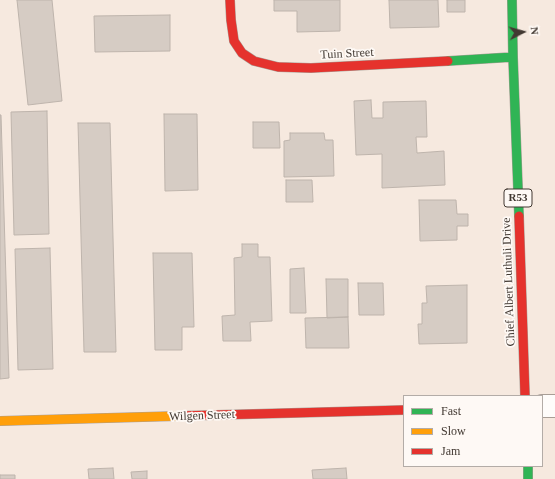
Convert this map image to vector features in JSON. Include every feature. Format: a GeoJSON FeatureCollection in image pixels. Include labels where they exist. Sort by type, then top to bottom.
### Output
{"type":"FeatureCollection","features":[{"type":"Feature","properties":{"kind":"street","name":"Tuin Street"},"geometry":{"type":"LineString","coordinates":[[230,0],[234,41],[242,53],[254,61],[278,67],[312,68],[513,56]]}},
{"type":"Feature","properties":{"kind":"street","name":"Chief Albert Luthuli Drive"},"geometry":{"type":"LineString","coordinates":[[512,0],[525,395]]}},
{"type":"Feature","properties":{"kind":"street"},"geometry":{"type":"LineString","coordinates":[[543,406],[555,406]]}},
{"type":"Feature","properties":{"kind":"street","name":"Wilgen Street"},"geometry":{"type":"LineString","coordinates":[[0,421],[403,410]]}},
{"type":"Feature","properties":{"kind":"street"},"geometry":{"type":"LineString","coordinates":[[528,467],[528,479]]}},
{"type":"Feature","properties":{"kind":"building"},"geometry":{"type":"Polygon","coordinates":[[[17,0],[52,0],[62,101],[28,105],[17,0]]]}},
{"type":"Feature","properties":{"kind":"building"},"geometry":{"type":"Polygon","coordinates":[[[274,0],[340,0],[340,31],[297,32],[297,11],[274,11],[274,0]]]}},
{"type":"Feature","properties":{"kind":"building"},"geometry":{"type":"Polygon","coordinates":[[[389,0],[438,0],[439,27],[390,28],[389,0]]]}},
{"type":"Feature","properties":{"kind":"building"},"geometry":{"type":"Polygon","coordinates":[[[447,0],[465,0],[465,12],[447,12],[447,0]]]}},
{"type":"Feature","properties":{"kind":"building"},"geometry":{"type":"Polygon","coordinates":[[[170,15],[170,51],[95,52],[94,16],[170,15]]]}},
{"type":"Feature","properties":{"kind":"building"},"geometry":{"type":"Polygon","coordinates":[[[371,100],[372,118],[383,118],[383,102],[426,101],[427,137],[416,137],[417,153],[444,151],[445,185],[382,188],[382,154],[356,155],[354,101],[371,100]]]}},
{"type":"Feature","properties":{"kind":"building"},"geometry":{"type":"Polygon","coordinates":[[[47,111],[49,234],[14,235],[11,112],[47,111]]]}},
{"type":"Feature","properties":{"kind":"building"},"geometry":{"type":"Polygon","coordinates":[[[164,114],[197,114],[198,190],[165,191],[164,114]]]}},
{"type":"Feature","properties":{"kind":"building"},"geometry":{"type":"Polygon","coordinates":[[[0,115],[9,378],[0,379],[0,115]]]}},
{"type":"Feature","properties":{"kind":"building"},"geometry":{"type":"Polygon","coordinates":[[[253,122],[279,122],[280,148],[253,148],[253,122]]]}},
{"type":"Feature","properties":{"kind":"building"},"geometry":{"type":"Polygon","coordinates":[[[78,123],[110,123],[116,352],[84,352],[78,123]]]}},
{"type":"Feature","properties":{"kind":"building"},"geometry":{"type":"Polygon","coordinates":[[[290,133],[324,133],[325,140],[333,140],[334,176],[284,177],[284,141],[290,140],[290,133]]]}},
{"type":"Feature","properties":{"kind":"building"},"geometry":{"type":"Polygon","coordinates":[[[286,180],[312,180],[313,202],[286,202],[286,180]]]}},
{"type":"Feature","properties":{"kind":"building"},"geometry":{"type":"Polygon","coordinates":[[[419,200],[456,200],[457,214],[468,214],[468,226],[457,226],[457,240],[420,241],[419,200]]]}},
{"type":"Feature","properties":{"kind":"building"},"geometry":{"type":"Polygon","coordinates":[[[242,244],[258,244],[258,257],[270,257],[272,321],[250,322],[251,341],[223,341],[222,316],[235,315],[234,258],[242,257],[242,244]]]}},
{"type":"Feature","properties":{"kind":"building"},"geometry":{"type":"Polygon","coordinates":[[[50,248],[53,369],[18,370],[15,249],[50,248]]]}},
{"type":"Feature","properties":{"kind":"building"},"geometry":{"type":"Polygon","coordinates":[[[153,253],[192,253],[194,327],[182,327],[182,350],[155,350],[153,253]]]}},
{"type":"Feature","properties":{"kind":"building"},"geometry":{"type":"Polygon","coordinates":[[[304,268],[306,313],[290,313],[290,269],[304,268]]]}},
{"type":"Feature","properties":{"kind":"building"},"geometry":{"type":"Polygon","coordinates":[[[326,279],[348,279],[348,317],[327,318],[326,279]]]}},
{"type":"Feature","properties":{"kind":"building"},"geometry":{"type":"Polygon","coordinates":[[[358,283],[383,283],[384,315],[359,315],[358,283]]]}},
{"type":"Feature","properties":{"kind":"building"},"geometry":{"type":"Polygon","coordinates":[[[467,285],[467,343],[419,344],[418,324],[422,324],[422,303],[427,303],[426,286],[467,285]]]}},
{"type":"Feature","properties":{"kind":"building"},"geometry":{"type":"Polygon","coordinates":[[[348,317],[349,348],[306,348],[305,318],[348,317]]]}},
{"type":"Feature","properties":{"kind":"building"},"geometry":{"type":"Polygon","coordinates":[[[113,468],[114,479],[89,479],[88,469],[113,468]]]}},
{"type":"Feature","properties":{"kind":"building"},"geometry":{"type":"Polygon","coordinates":[[[346,468],[347,479],[313,479],[312,470],[346,468]]]}},
{"type":"Feature","properties":{"kind":"building"},"geometry":{"type":"Polygon","coordinates":[[[147,471],[147,479],[132,479],[131,472],[147,471]]]}},
{"type":"Feature","properties":{"kind":"building"},"geometry":{"type":"Polygon","coordinates":[[[0,475],[15,475],[15,479],[0,479],[0,475]]]}},
{"type":"Feature","properties":{"kind":"traffic: fast"},"geometry":{"type":"LineString","coordinates":[[512,0],[519,216]]}},
{"type":"Feature","properties":{"kind":"traffic: fast"},"geometry":{"type":"LineString","coordinates":[[448,61],[513,57]]}},
{"type":"Feature","properties":{"kind":"traffic: fast"},"geometry":{"type":"LineString","coordinates":[[528,467],[528,479]]}},
{"type":"Feature","properties":{"kind":"traffic: slow"},"geometry":{"type":"LineString","coordinates":[[0,421],[178,416]]}},
{"type":"Feature","properties":{"kind":"traffic: jam"},"geometry":{"type":"LineString","coordinates":[[230,0],[234,41],[242,53],[254,61],[278,67],[311,68],[448,61]]}},
{"type":"Feature","properties":{"kind":"traffic: jam"},"geometry":{"type":"LineString","coordinates":[[519,216],[525,395]]}},
{"type":"Feature","properties":{"kind":"traffic: jam"},"geometry":{"type":"LineString","coordinates":[[178,416],[403,410]]}}]}
